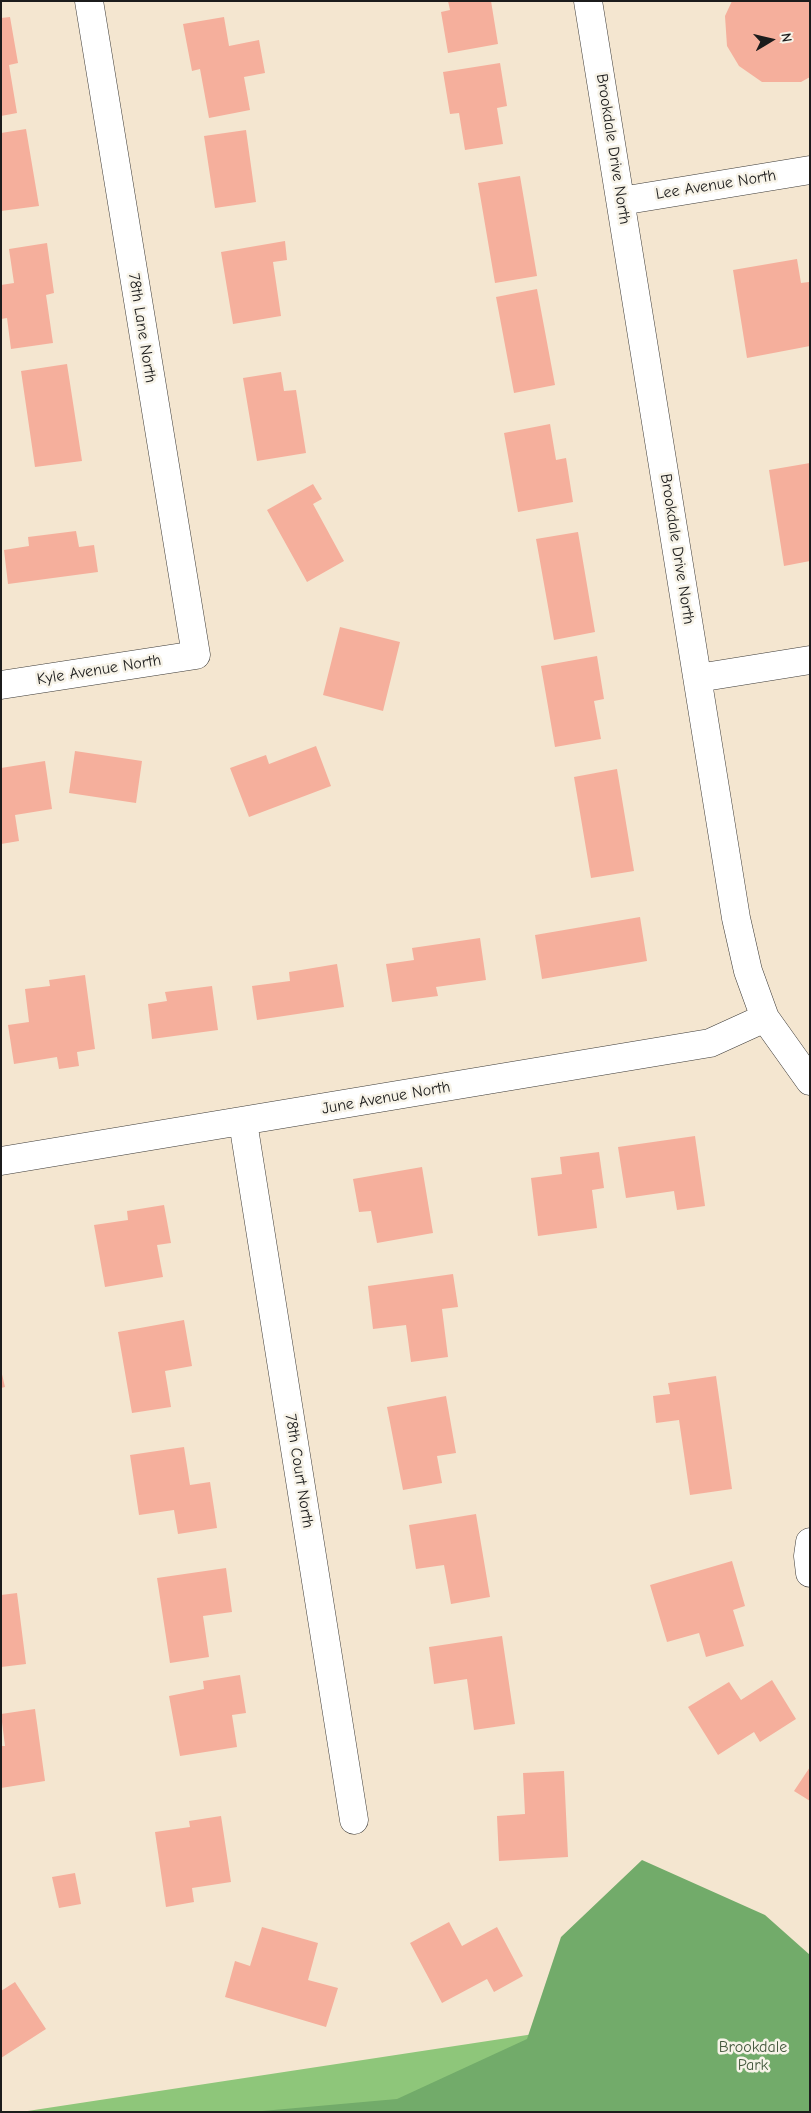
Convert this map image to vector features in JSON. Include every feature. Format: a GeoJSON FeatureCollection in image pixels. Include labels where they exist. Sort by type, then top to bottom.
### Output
{"type":"FeatureCollection","features":[{"type":"Feature","properties":{"kind":"street","name":"78th Lane North"},"geometry":{"type":"LineString","coordinates":[[89,1],[196,655]]}},
{"type":"Feature","properties":{"kind":"street","name":"Brookdale Drive North"},"geometry":{"type":"LineString","coordinates":[[588,1],[622,201],[736,918],[748,971],[765,1018],[810,1081]]}},
{"type":"Feature","properties":{"kind":"street","name":"Lee Avenue North"},"geometry":{"type":"LineString","coordinates":[[622,201],[810,170]]}},
{"type":"Feature","properties":{"kind":"street","name":"Kyle Avenue North"},"geometry":{"type":"LineString","coordinates":[[1,685],[196,655]]}},
{"type":"Feature","properties":{"kind":"street"},"geometry":{"type":"LineString","coordinates":[[698,678],[810,660]]}},
{"type":"Feature","properties":{"kind":"street","name":"June Avenue North"},"geometry":{"type":"LineString","coordinates":[[1,1161],[710,1043],[765,1018]]}},
{"type":"Feature","properties":{"kind":"street","name":"78th Court North"},"geometry":{"type":"LineString","coordinates":[[243,1122],[354,1820]]}},
{"type":"Feature","properties":{"kind":"street"},"geometry":{"type":"LineString","coordinates":[[810,1542],[808,1556],[810,1573]]}},
{"type":"Feature","properties":{"kind":"green space"},"geometry":{"type":"Polygon","coordinates":[[[642,1860],[765,1915],[810,1955],[810,2112],[251,2112],[397,2099],[527,2039],[561,1937],[642,1860]]]}},
{"type":"Feature","properties":{"kind":"green space","name":"Brookdale Park"},"geometry":{"type":"Polygon","coordinates":[[[810,1992],[810,2112],[21,2112],[810,1992]]]}},
{"type":"Feature","properties":{"kind":"building"},"geometry":{"type":"Polygon","coordinates":[[[448,1],[491,1],[498,44],[448,53],[441,12],[450,10],[448,1]]]}},
{"type":"Feature","properties":{"kind":"building"},"geometry":{"type":"Polygon","coordinates":[[[732,1],[810,1],[810,77],[801,82],[762,82],[739,66],[727,46],[725,16],[732,1]]]}},
{"type":"Feature","properties":{"kind":"building"},"geometry":{"type":"Polygon","coordinates":[[[10,17],[18,63],[9,65],[17,113],[1,116],[1,18],[10,17]]]}},
{"type":"Feature","properties":{"kind":"building"},"geometry":{"type":"Polygon","coordinates":[[[224,17],[229,46],[259,40],[265,73],[244,77],[250,110],[209,118],[200,69],[192,71],[183,24],[224,17]]]}},
{"type":"Feature","properties":{"kind":"building"},"geometry":{"type":"Polygon","coordinates":[[[500,63],[507,106],[497,108],[503,144],[465,150],[459,113],[450,114],[443,72],[500,63]]]}},
{"type":"Feature","properties":{"kind":"building"},"geometry":{"type":"Polygon","coordinates":[[[26,129],[39,206],[1,211],[1,133],[26,129]]]}},
{"type":"Feature","properties":{"kind":"building"},"geometry":{"type":"Polygon","coordinates":[[[246,130],[256,202],[215,208],[204,136],[246,130]]]}},
{"type":"Feature","properties":{"kind":"building"},"geometry":{"type":"Polygon","coordinates":[[[520,176],[537,276],[495,283],[478,183],[520,176]]]}},
{"type":"Feature","properties":{"kind":"building"},"geometry":{"type":"Polygon","coordinates":[[[285,241],[287,260],[273,262],[281,316],[233,324],[221,252],[285,241]]]}},
{"type":"Feature","properties":{"kind":"building"},"geometry":{"type":"Polygon","coordinates":[[[47,243],[54,293],[46,295],[53,343],[11,349],[7,318],[1,319],[1,285],[14,283],[9,249],[47,243]]]}},
{"type":"Feature","properties":{"kind":"building"},"geometry":{"type":"Polygon","coordinates":[[[797,259],[801,283],[809,282],[810,285],[810,346],[747,358],[733,270],[797,259]]]}},
{"type":"Feature","properties":{"kind":"building"},"geometry":{"type":"Polygon","coordinates":[[[537,289],[555,385],[514,393],[496,297],[537,289]]]}},
{"type":"Feature","properties":{"kind":"building"},"geometry":{"type":"Polygon","coordinates":[[[67,364],[82,461],[35,467],[21,371],[67,364]]]}},
{"type":"Feature","properties":{"kind":"building"},"geometry":{"type":"Polygon","coordinates":[[[281,372],[284,391],[296,390],[306,453],[257,461],[243,378],[281,372]]]}},
{"type":"Feature","properties":{"kind":"building"},"geometry":{"type":"Polygon","coordinates":[[[550,424],[556,460],[566,458],[573,502],[518,512],[504,433],[550,424]]]}},
{"type":"Feature","properties":{"kind":"building"},"geometry":{"type":"Polygon","coordinates":[[[810,463],[810,561],[784,566],[769,470],[810,463]]]}},
{"type":"Feature","properties":{"kind":"building"},"geometry":{"type":"Polygon","coordinates":[[[313,484],[322,499],[313,504],[344,561],[307,582],[267,510],[313,484]]]}},
{"type":"Feature","properties":{"kind":"building"},"geometry":{"type":"Polygon","coordinates":[[[76,531],[79,547],[94,545],[98,572],[8,584],[4,550],[29,546],[28,537],[76,531]]]}},
{"type":"Feature","properties":{"kind":"building"},"geometry":{"type":"Polygon","coordinates":[[[578,532],[595,632],[554,640],[536,539],[578,532]]]}},
{"type":"Feature","properties":{"kind":"building"},"geometry":{"type":"Polygon","coordinates":[[[340,627],[400,642],[383,711],[323,695],[340,627]]]}},
{"type":"Feature","properties":{"kind":"building"},"geometry":{"type":"Polygon","coordinates":[[[597,656],[604,699],[594,701],[601,739],[555,747],[541,666],[597,656]]]}},
{"type":"Feature","properties":{"kind":"building"},"geometry":{"type":"Polygon","coordinates":[[[316,746],[331,786],[249,817],[230,768],[266,755],[269,764],[316,746]]]}},
{"type":"Feature","properties":{"kind":"building"},"geometry":{"type":"Polygon","coordinates":[[[75,751],[142,761],[136,803],[69,793],[75,751]]]}},
{"type":"Feature","properties":{"kind":"building"},"geometry":{"type":"Polygon","coordinates":[[[45,761],[52,809],[15,815],[19,841],[1,844],[1,768],[45,761]]]}},
{"type":"Feature","properties":{"kind":"building"},"geometry":{"type":"Polygon","coordinates":[[[617,769],[634,871],[591,878],[574,777],[617,769]]]}},
{"type":"Feature","properties":{"kind":"building"},"geometry":{"type":"Polygon","coordinates":[[[640,917],[647,961],[542,979],[535,935],[640,917]]]}},
{"type":"Feature","properties":{"kind":"building"},"geometry":{"type":"Polygon","coordinates":[[[480,938],[486,980],[436,987],[438,996],[392,1002],[386,964],[414,960],[412,948],[480,938]]]}},
{"type":"Feature","properties":{"kind":"building"},"geometry":{"type":"Polygon","coordinates":[[[337,964],[344,1007],[257,1020],[252,986],[290,981],[289,972],[337,964]]]}},
{"type":"Feature","properties":{"kind":"building"},"geometry":{"type":"Polygon","coordinates":[[[85,975],[95,1049],[77,1052],[79,1066],[59,1069],[57,1057],[14,1064],[8,1025],[29,1022],[25,989],[50,986],[49,980],[85,975]]]}},
{"type":"Feature","properties":{"kind":"building"},"geometry":{"type":"Polygon","coordinates":[[[212,986],[218,1030],[152,1039],[148,1004],[167,1001],[165,992],[212,986]]]}},
{"type":"Feature","properties":{"kind":"building"},"geometry":{"type":"Polygon","coordinates":[[[695,1136],[705,1206],[677,1210],[674,1191],[626,1198],[618,1147],[695,1136]]]}},
{"type":"Feature","properties":{"kind":"building"},"geometry":{"type":"Polygon","coordinates":[[[599,1152],[604,1188],[592,1190],[597,1228],[538,1236],[531,1178],[562,1174],[560,1157],[599,1152]]]}},
{"type":"Feature","properties":{"kind":"building"},"geometry":{"type":"Polygon","coordinates":[[[422,1167],[433,1233],[377,1243],[371,1211],[359,1212],[353,1179],[422,1167]]]}},
{"type":"Feature","properties":{"kind":"building"},"geometry":{"type":"Polygon","coordinates":[[[164,1205],[171,1243],[157,1245],[163,1277],[105,1287],[94,1225],[128,1220],[127,1211],[164,1205]]]}},
{"type":"Feature","properties":{"kind":"building"},"geometry":{"type":"Polygon","coordinates":[[[453,1274],[458,1307],[442,1309],[448,1357],[411,1362],[406,1325],[373,1329],[368,1286],[453,1274]]]}},
{"type":"Feature","properties":{"kind":"building"},"geometry":{"type":"Polygon","coordinates":[[[184,1320],[192,1366],[165,1371],[171,1407],[132,1413],[118,1332],[184,1320]]]}},
{"type":"Feature","properties":{"kind":"building"},"geometry":{"type":"Polygon","coordinates":[[[1,1370],[5,1387],[1,1388],[1,1370]]]}},
{"type":"Feature","properties":{"kind":"building"},"geometry":{"type":"Polygon","coordinates":[[[716,1376],[732,1489],[690,1495],[679,1420],[656,1423],[653,1396],[670,1394],[668,1383],[716,1376]]]}},
{"type":"Feature","properties":{"kind":"building"},"geometry":{"type":"Polygon","coordinates":[[[446,1396],[456,1453],[437,1456],[442,1483],[403,1490],[387,1407],[446,1396]]]}},
{"type":"Feature","properties":{"kind":"building"},"geometry":{"type":"Polygon","coordinates":[[[184,1447],[190,1485],[210,1482],[217,1528],[178,1534],[174,1510],[139,1515],[130,1455],[184,1447]]]}},
{"type":"Feature","properties":{"kind":"building"},"geometry":{"type":"Polygon","coordinates":[[[476,1514],[490,1597],[451,1604],[444,1565],[416,1569],[409,1525],[476,1514]]]}},
{"type":"Feature","properties":{"kind":"building"},"geometry":{"type":"Polygon","coordinates":[[[732,1561],[745,1606],[733,1610],[744,1646],[706,1657],[699,1633],[667,1642],[650,1585],[732,1561]]]}},
{"type":"Feature","properties":{"kind":"building"},"geometry":{"type":"Polygon","coordinates":[[[226,1568],[232,1612],[203,1616],[209,1657],[170,1663],[157,1578],[226,1568]]]}},
{"type":"Feature","properties":{"kind":"building"},"geometry":{"type":"Polygon","coordinates":[[[17,1593],[26,1664],[1,1667],[1,1595],[17,1593]]]}},
{"type":"Feature","properties":{"kind":"building"},"geometry":{"type":"Polygon","coordinates":[[[502,1636],[515,1724],[474,1730],[467,1679],[434,1684],[429,1647],[502,1636]]]}},
{"type":"Feature","properties":{"kind":"building"},"geometry":{"type":"Polygon","coordinates":[[[240,1675],[246,1713],[232,1715],[237,1747],[180,1756],[169,1696],[204,1689],[203,1681],[240,1675]]]}},
{"type":"Feature","properties":{"kind":"building"},"geometry":{"type":"Polygon","coordinates":[[[772,1680],[796,1719],[760,1742],[754,1732],[718,1755],[688,1707],[729,1682],[741,1700],[772,1680]]]}},
{"type":"Feature","properties":{"kind":"building"},"geometry":{"type":"Polygon","coordinates":[[[35,1709],[45,1781],[1,1788],[1,1746],[5,1746],[1,1714],[35,1709]]]}},
{"type":"Feature","properties":{"kind":"building"},"geometry":{"type":"Polygon","coordinates":[[[810,1767],[810,1801],[794,1791],[810,1767]]]}},
{"type":"Feature","properties":{"kind":"building"},"geometry":{"type":"Polygon","coordinates":[[[564,1771],[568,1857],[499,1861],[497,1816],[525,1814],[523,1773],[564,1771]]]}},
{"type":"Feature","properties":{"kind":"building"},"geometry":{"type":"Polygon","coordinates":[[[221,1816],[231,1882],[192,1888],[194,1902],[166,1907],[155,1832],[190,1827],[189,1821],[221,1816]]]}},
{"type":"Feature","properties":{"kind":"building"},"geometry":{"type":"Polygon","coordinates":[[[75,1873],[81,1904],[59,1908],[52,1877],[75,1873]]]}},
{"type":"Feature","properties":{"kind":"building"},"geometry":{"type":"Polygon","coordinates":[[[449,1922],[462,1946],[497,1927],[523,1976],[494,1992],[487,1979],[442,2003],[410,1943],[449,1922]]]}},
{"type":"Feature","properties":{"kind":"building"},"geometry":{"type":"Polygon","coordinates":[[[262,1927],[318,1943],[308,1980],[338,1988],[326,2027],[225,1997],[235,1961],[250,1966],[262,1927]]]}},
{"type":"Feature","properties":{"kind":"building"},"geometry":{"type":"Polygon","coordinates":[[[15,1982],[46,2029],[1,2058],[1,1991],[15,1982]]]}}]}
